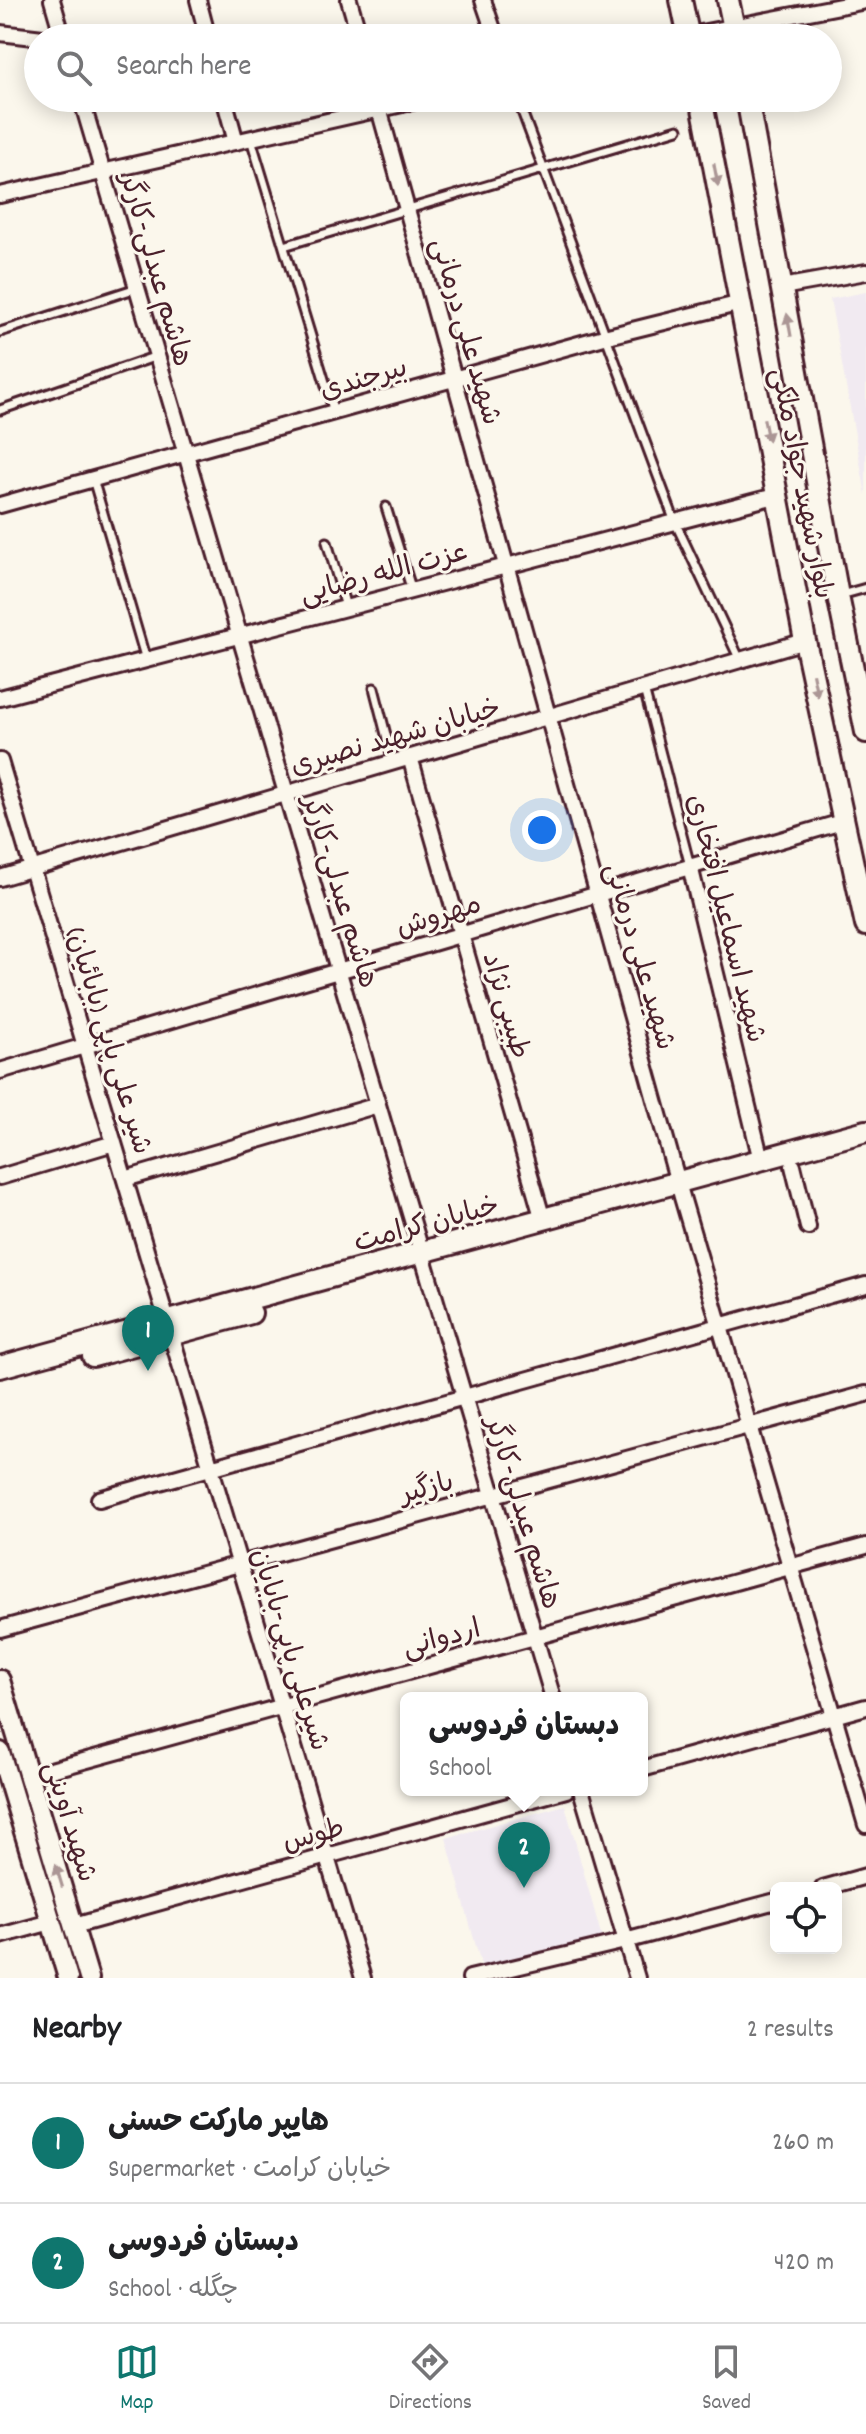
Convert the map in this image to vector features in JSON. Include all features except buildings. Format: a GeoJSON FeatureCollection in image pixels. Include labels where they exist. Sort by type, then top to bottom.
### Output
{"type":"FeatureCollection","features":[{"type":"Feature","properties":{"kind":"main road"},"geometry":{"type":"LineString","coordinates":[[681,0],[683,24]]}},
{"type":"Feature","properties":{"kind":"main road"},"geometry":{"type":"LineString","coordinates":[[728,0],[733,24]]}},
{"type":"Feature","properties":{"kind":"main road","name":"بلوار شهید جواد ملکی"},"geometry":{"type":"LineString","coordinates":[[704,112],[805,641],[866,925]]}},
{"type":"Feature","properties":{"kind":"main road","name":"بلوار شهید جواد ملکی"},"geometry":{"type":"LineString","coordinates":[[750,112],[838,596],[866,732]]}},
{"type":"Feature","properties":{"kind":"main road","name":"خیابان کرامت"},"geometry":{"type":"LineString","coordinates":[[0,1381],[170,1328],[680,1190],[761,1160],[866,1131]]}},
{"type":"Feature","properties":{"kind":"main road","name":"خیابان کرامت"},"geometry":{"type":"LineString","coordinates":[[424,1259],[543,1220],[793,1166],[866,1145]]}},
{"type":"Feature","properties":{"kind":"main road","name":"خیابان کرامت"},"geometry":{"type":"LineString","coordinates":[[0,1367],[170,1328]]}},
{"type":"Feature","properties":{"kind":"street"},"geometry":{"type":"LineString","coordinates":[[52,0],[59,24]]}},
{"type":"Feature","properties":{"kind":"street"},"geometry":{"type":"LineString","coordinates":[[198,0],[204,24]]}},
{"type":"Feature","properties":{"kind":"street"},"geometry":{"type":"LineString","coordinates":[[349,0],[356,24]]}},
{"type":"Feature","properties":{"kind":"street"},"geometry":{"type":"LineString","coordinates":[[483,0],[491,24]]}},
{"type":"Feature","properties":{"kind":"street"},"geometry":{"type":"LineString","coordinates":[[772,24],[866,1]]}},
{"type":"Feature","properties":{"kind":"street"},"geometry":{"type":"LineString","coordinates":[[0,33],[24,36]]}},
{"type":"Feature","properties":{"kind":"street","name":"هاشم عبدلی-کارگر"},"geometry":{"type":"LineString","coordinates":[[85,112],[551,1692]]}},
{"type":"Feature","properties":{"kind":"street"},"geometry":{"type":"LineString","coordinates":[[228,112],[236,142]]}},
{"type":"Feature","properties":{"kind":"street"},"geometry":{"type":"LineString","coordinates":[[0,195],[251,139],[349,112]]}},
{"type":"Feature","properties":{"kind":"street","name":"شهید علی درمانی"},"geometry":{"type":"LineString","coordinates":[[380,112],[680,1190],[866,1825]]}},
{"type":"Feature","properties":{"kind":"street"},"geometry":{"type":"LineString","coordinates":[[782,287],[866,272]]}},
{"type":"Feature","properties":{"kind":"street","name":"بیرجندی"},"geometry":{"type":"LineString","coordinates":[[0,505],[604,337],[741,303]]}},
{"type":"Feature","properties":{"kind":"street","name":"عزت الله رضایی"},"geometry":{"type":"LineString","coordinates":[[0,698],[779,495]]}},
{"type":"Feature","properties":{"kind":"street","name":"خیابان شهید نصیری"},"geometry":{"type":"LineString","coordinates":[[0,878],[805,641]]}},
{"type":"Feature","properties":{"kind":"street","name":"طبیبی نژاد"},"geometry":{"type":"LineString","coordinates":[[410,757],[543,1220]]}},
{"type":"Feature","properties":{"kind":"street","name":"شیر علی پاپی (بابائیان)"},"geometry":{"type":"LineString","coordinates":[[0,761],[170,1328]]}},
{"type":"Feature","properties":{"kind":"street","name":"مهروش"},"geometry":{"type":"LineString","coordinates":[[0,1071],[845,821]]}},
{"type":"Feature","properties":{"kind":"street","name":"شهید اسماعیل افتخاری"},"geometry":{"type":"LineString","coordinates":[[690,866],[761,1160]]}},
{"type":"Feature","properties":{"kind":"street"},"geometry":{"type":"LineString","coordinates":[[125,1179],[378,1105]]}},
{"type":"Feature","properties":{"kind":"street"},"geometry":{"type":"LineString","coordinates":[[0,1177],[114,1143]]}},
{"type":"Feature","properties":{"kind":"street"},"geometry":{"type":"LineString","coordinates":[[793,1166],[808,1227]]}},
{"type":"Feature","properties":{"kind":"street"},"geometry":{"type":"LineString","coordinates":[[99,1499],[866,1285]]}},
{"type":"Feature","properties":{"kind":"street","name":"شیرعلی پاپی-بابایان"},"geometry":{"type":"LineString","coordinates":[[170,1328],[363,1978]]}},
{"type":"Feature","properties":{"kind":"street","name":"بازگیر"},"geometry":{"type":"LineString","coordinates":[[0,1629],[866,1394]]}},
{"type":"Feature","properties":{"kind":"street","name":"اردوانی"},"geometry":{"type":"LineString","coordinates":[[29,1776],[866,1546]]}},
{"type":"Feature","properties":{"kind":"street","name":"شهید آوینی"},"geometry":{"type":"LineString","coordinates":[[0,1680],[89,1978]]}},
{"type":"Feature","properties":{"kind":"street"},"geometry":{"type":"LineString","coordinates":[[648,1767],[866,1707]]}},
{"type":"Feature","properties":{"kind":"street","name":"شهید آوینی"},"geometry":{"type":"LineString","coordinates":[[0,1752],[4,1781],[68,1978]]}},
{"type":"Feature","properties":{"kind":"street","name":"طوس"},"geometry":{"type":"LineString","coordinates":[[74,1926],[544,1796]]}},
{"type":"Feature","properties":{"kind":"street"},"geometry":{"type":"LineString","coordinates":[[583,1796],[637,1978]]}},
{"type":"Feature","properties":{"kind":"street"},"geometry":{"type":"LineString","coordinates":[[842,1883],[866,1876]]}},
{"type":"Feature","properties":{"kind":"street"},"geometry":{"type":"LineString","coordinates":[[478,1977],[770,1903]]}},
{"type":"Feature","properties":{"kind":"street"},"geometry":{"type":"LineString","coordinates":[[0,1936],[51,1922]]}},
{"type":"Feature","properties":{"kind":"lane"},"geometry":{"type":"LineString","coordinates":[[522,112],[675,522],[740,660]]}},
{"type":"Feature","properties":{"kind":"lane"},"geometry":{"type":"LineString","coordinates":[[284,246],[678,129]]}},
{"type":"Feature","properties":{"kind":"lane"},"geometry":{"type":"LineString","coordinates":[[251,139],[334,412]]}},
{"type":"Feature","properties":{"kind":"lane"},"geometry":{"type":"LineString","coordinates":[[0,332],[137,288]]}},
{"type":"Feature","properties":{"kind":"lane"},"geometry":{"type":"LineString","coordinates":[[0,410],[157,356]]}},
{"type":"Feature","properties":{"kind":"lane"},"geometry":{"type":"LineString","coordinates":[[93,479],[146,660]]}},
{"type":"Feature","properties":{"kind":"lane"},"geometry":{"type":"LineString","coordinates":[[386,507],[412,591]]}},
{"type":"Feature","properties":{"kind":"lane"},"geometry":{"type":"LineString","coordinates":[[327,542],[346,607]]}},
{"type":"Feature","properties":{"kind":"lane"},"geometry":{"type":"LineString","coordinates":[[838,596],[866,588]]}},
{"type":"Feature","properties":{"kind":"lane"},"geometry":{"type":"LineString","coordinates":[[374,688],[393,762]]}},
{"type":"Feature","properties":{"kind":"lane","name":"شهید اسماعیل افتخاری"},"geometry":{"type":"LineString","coordinates":[[644,689],[690,866]]}},
{"type":"Feature","properties":{"kind":"shaded area"},"geometry":{"type":"Polygon","coordinates":[[[866,292],[866,495],[830,299],[866,292]]]}},
{"type":"Feature","properties":{"kind":"shaded area"},"geometry":{"type":"Polygon","coordinates":[[[565,1805],[602,1938],[482,1968],[446,1838],[565,1805]]]}},
{"type":"Feature","properties":{"kind":"place","name":"هایپر مارکت حسنی"},"geometry":{"type":"Point","coordinates":[148,1371]}},
{"type":"Feature","properties":{"kind":"place","name":"دبستان فردوسی"},"geometry":{"type":"Point","coordinates":[524,1888]}}]}
